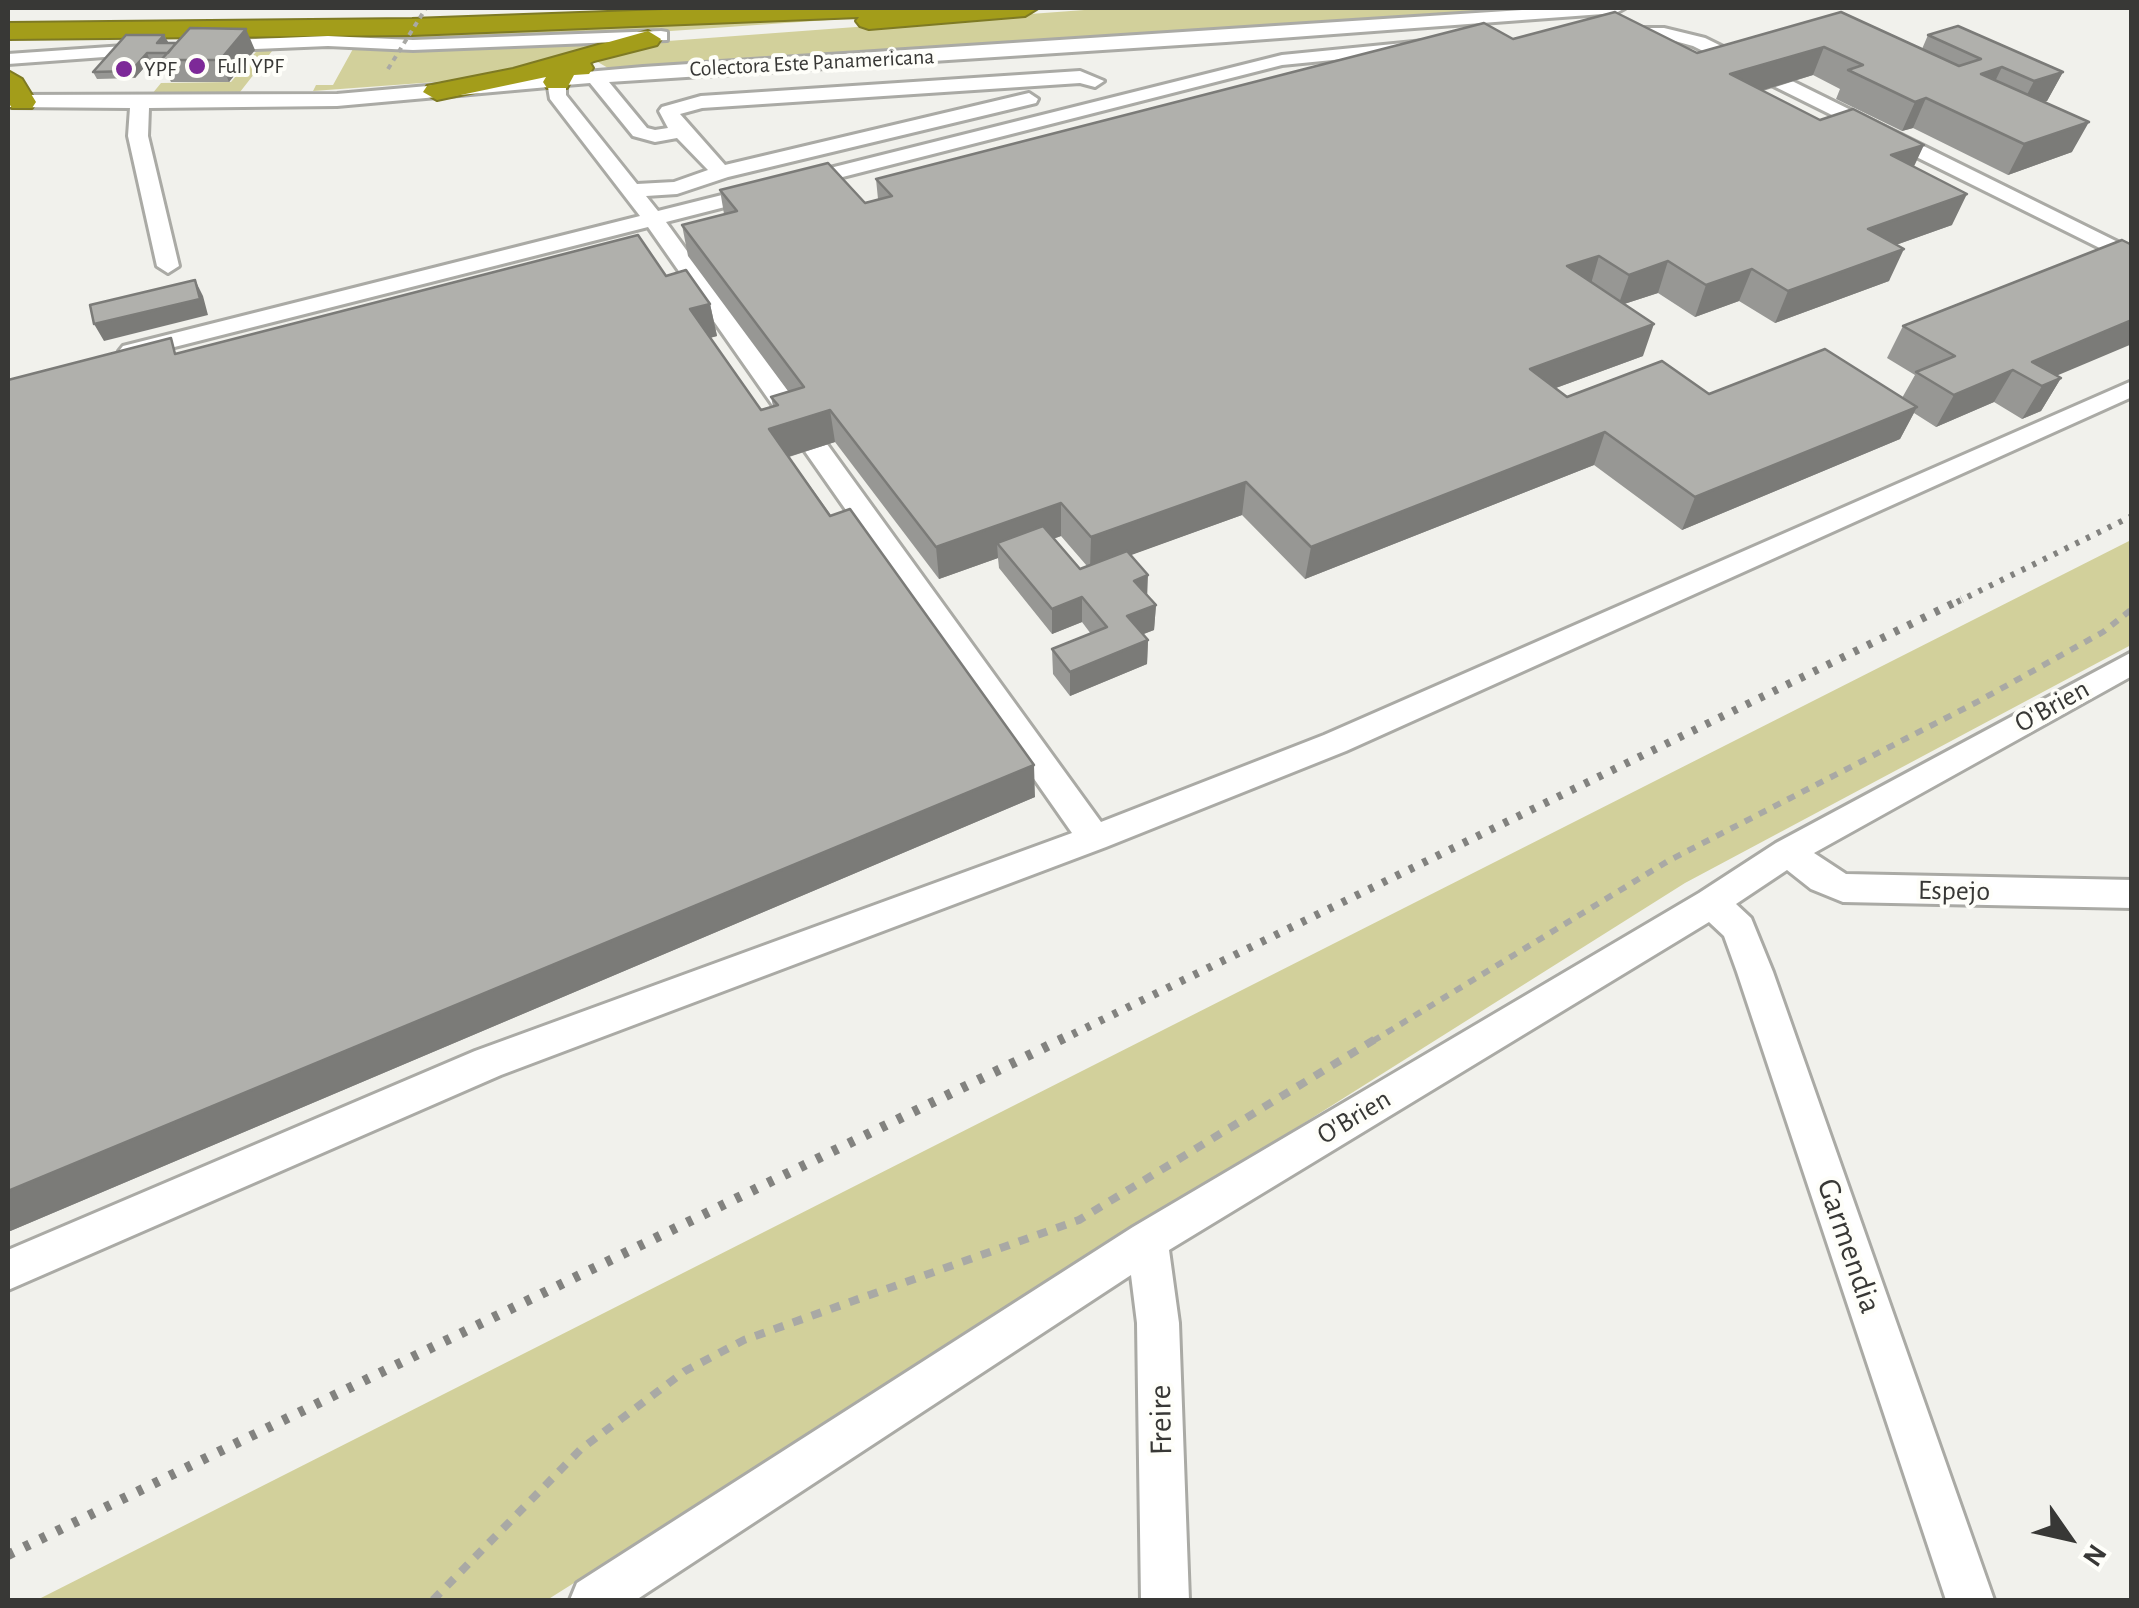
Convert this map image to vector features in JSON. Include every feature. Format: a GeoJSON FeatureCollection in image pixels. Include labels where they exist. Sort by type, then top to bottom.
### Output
{"type":"FeatureCollection","features":[{"type":"Feature","properties":{"kind":"highway"},"geometry":{"type":"LineString","coordinates":[[8,12],[474,8]]}},
{"type":"Feature","properties":{"kind":"highway"},"geometry":{"type":"LineString","coordinates":[[8,30],[394,27],[902,8]]}},
{"type":"Feature","properties":{"kind":"highway"},"geometry":{"type":"LineString","coordinates":[[437,92],[585,69],[600,49],[660,36],[1025,8]]}},
{"type":"Feature","properties":{"kind":"highway"},"geometry":{"type":"LineString","coordinates":[[557,82],[559,72],[585,69]]}},
{"type":"Feature","properties":{"kind":"street","name":"Colectora Este Panamericana"},"geometry":{"type":"LineString","coordinates":[[585,69],[1616,8]]}},
{"type":"Feature","properties":{"kind":"street"},"geometry":{"type":"LineString","coordinates":[[1588,35],[1648,32],[1699,42],[2132,258]]}},
{"type":"Feature","properties":{"kind":"street"},"geometry":{"type":"LineString","coordinates":[[12,94],[75,78],[288,42],[413,45],[660,36]]}},
{"type":"Feature","properties":{"kind":"street"},"geometry":{"type":"LineString","coordinates":[[100,359],[1282,60],[1450,44]]}},
{"type":"Feature","properties":{"kind":"street"},"geometry":{"type":"LineString","coordinates":[[8,59],[136,98],[222,103],[557,82],[557,95],[654,220],[1094,838]]}},
{"type":"Feature","properties":{"kind":"street"},"geometry":{"type":"LineString","coordinates":[[585,69],[640,132],[655,136],[682,131]]}},
{"type":"Feature","properties":{"kind":"street"},"geometry":{"type":"LineString","coordinates":[[721,172],[682,131],[669,111],[688,104],[997,82],[1103,79],[1071,87]]}},
{"type":"Feature","properties":{"kind":"street"},"geometry":{"type":"LineString","coordinates":[[629,191],[677,188],[721,172],[1023,100],[997,82]]}},
{"type":"Feature","properties":{"kind":"street"},"geometry":{"type":"LineString","coordinates":[[222,103],[255,119],[366,116],[491,88]]}},
{"type":"Feature","properties":{"kind":"street"},"geometry":{"type":"LineString","coordinates":[[136,98],[138,136],[168,266]]}},
{"type":"Feature","properties":{"kind":"street"},"geometry":{"type":"LineString","coordinates":[[8,1270],[488,1064],[1094,838],[1335,743],[2132,388]]}},
{"type":"Feature","properties":{"kind":"street","name":"O'Brien"},"geometry":{"type":"LineString","coordinates":[[594,1600],[1148,1241],[1711,903],[1788,852],[2132,662]]}},
{"type":"Feature","properties":{"kind":"street","name":"Espejo"},"geometry":{"type":"LineString","coordinates":[[1788,852],[1823,879],[1842,888],[2132,894]]}},
{"type":"Feature","properties":{"kind":"street","name":"Garmendia"},"geometry":{"type":"LineString","coordinates":[[1711,903],[1739,928],[1970,1600]]}},
{"type":"Feature","properties":{"kind":"street","name":"Freire"},"geometry":{"type":"LineString","coordinates":[[1148,1241],[1158,1323],[1165,1600]]}},
{"type":"Feature","properties":{"kind":"path"},"geometry":{"type":"LineString","coordinates":[[388,69],[426,8]]}},
{"type":"Feature","properties":{"kind":"path"},"geometry":{"type":"LineString","coordinates":[[433,1600],[581,1449],[685,1371],[744,1340],[1079,1220],[1668,862],[1977,702],[2103,632],[2132,608]]}},
{"type":"Feature","properties":{"kind":"shaded area"},"geometry":{"type":"Polygon","coordinates":[[[1111,8],[1551,8],[625,70],[608,68],[596,61],[601,54],[641,43],[1111,8]]]}},
{"type":"Feature","properties":{"kind":"shaded area"},"geometry":{"type":"Polygon","coordinates":[[[886,16],[599,36],[412,42],[343,36],[886,16]]]}},
{"type":"Feature","properties":{"kind":"shaded area"},"geometry":{"type":"Polygon","coordinates":[[[604,40],[565,59],[490,78],[313,91],[316,85],[333,85],[354,47],[604,40]]]}},
{"type":"Feature","properties":{"kind":"shaded area"},"geometry":{"type":"Polygon","coordinates":[[[276,46],[240,92],[152,94],[161,83],[231,82],[260,47],[276,46]]]}},
{"type":"Feature","properties":{"kind":"shaded area"},"geometry":{"type":"Polygon","coordinates":[[[2131,540],[2131,645],[1685,883],[547,1600],[37,1600],[2131,540]]]}},
{"type":"Feature","properties":{"kind":"building"},"geometry":{"type":"Polygon","coordinates":[[[1615,12],[1697,53],[1841,12],[1959,66],[1981,59],[1928,35],[1958,26],[2063,72],[2034,81],[2002,67],[1981,74],[2089,122],[2024,144],[1926,98],[1915,102],[1848,70],[1863,65],[1824,47],[1730,74],[1820,120],[1853,109],[1924,145],[1891,155],[1967,194],[1868,229],[1904,249],[1788,291],[1752,269],[1706,285],[1668,261],[1629,275],[1599,256],[1567,266],[1654,324],[1530,369],[1567,397],[1662,361],[1709,394],[1825,349],[1917,407],[1695,497],[1605,432],[1311,547],[1246,482],[1091,537],[1061,503],[936,547],[830,410],[769,429],[830,516],[850,509],[1034,765],[8,1191],[8,380],[171,338],[175,354],[638,235],[666,276],[686,270],[710,304],[690,309],[761,410],[778,405],[771,397],[804,387],[682,225],[737,211],[720,190],[828,163],[865,203],[892,196],[876,179],[1484,23],[1513,39],[1615,12]]]}},
{"type":"Feature","properties":{"kind":"building"},"geometry":{"type":"Polygon","coordinates":[[[190,28],[246,29],[220,60],[161,60],[190,28]]]}},
{"type":"Feature","properties":{"kind":"building"},"geometry":{"type":"Polygon","coordinates":[[[126,35],[164,35],[157,43],[176,43],[168,53],[147,53],[131,71],[93,72],[126,35]]]}},
{"type":"Feature","properties":{"kind":"building"},"geometry":{"type":"Polygon","coordinates":[[[2122,240],[2132,245],[2132,320],[2032,362],[2061,378],[2042,386],[2013,370],[1954,395],[1916,372],[1955,356],[1903,326],[2122,240]]]}},
{"type":"Feature","properties":{"kind":"building"},"geometry":{"type":"Polygon","coordinates":[[[195,280],[200,299],[94,324],[90,305],[195,280]]]}},
{"type":"Feature","properties":{"kind":"building"},"geometry":{"type":"Polygon","coordinates":[[[1043,526],[1080,569],[1127,551],[1148,575],[1134,581],[1156,605],[1127,616],[1148,640],[1070,672],[1052,649],[1107,627],[1082,597],[1052,609],[997,543],[1043,526]]]}},
{"type":"Feature","properties":{"kind":"railway"},"geometry":{"type":"LineString","coordinates":[[1957,602],[2132,516]]}},
{"type":"Feature","properties":{"kind":"railway"},"geometry":{"type":"LineString","coordinates":[[1059,1041],[1962,599]]}},
{"type":"Feature","properties":{"kind":"railway"},"geometry":{"type":"LineString","coordinates":[[8,1555],[1064,1038]]}},
{"type":"Feature","properties":{"kind":"place","name":"Full YPF"},"geometry":{"type":"Point","coordinates":[197,66]}},
{"type":"Feature","properties":{"kind":"place","name":"YPF"},"geometry":{"type":"Point","coordinates":[124,69]}}]}
